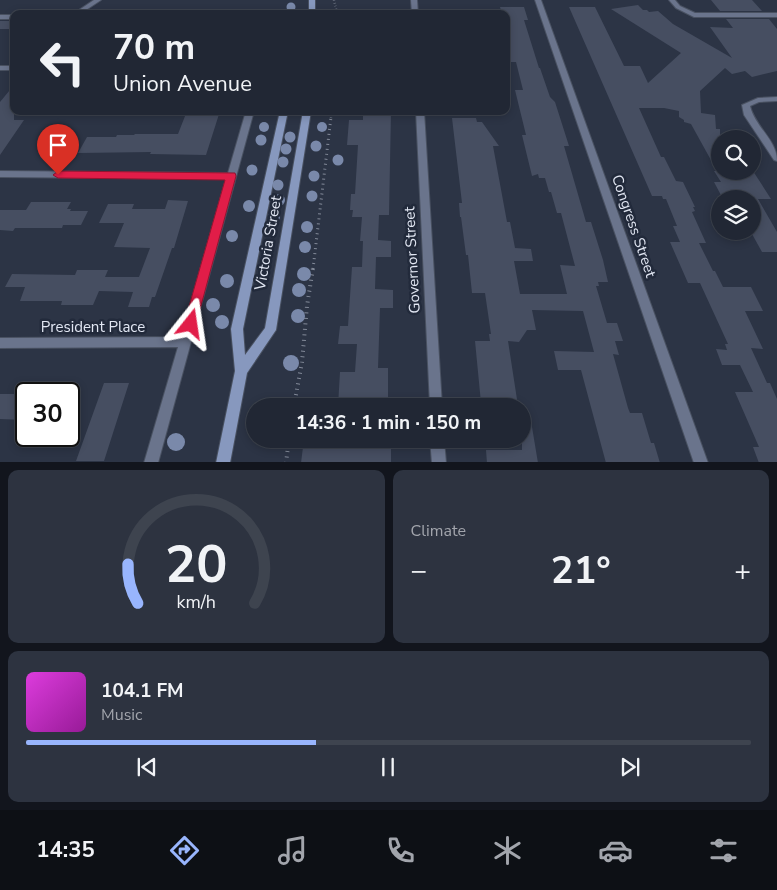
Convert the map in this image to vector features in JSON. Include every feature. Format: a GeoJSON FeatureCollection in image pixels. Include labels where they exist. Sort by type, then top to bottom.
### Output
{"type":"FeatureCollection","features":[{"type":"Feature","properties":{"kind":"main road","name":"Victoria Street"},"geometry":{"type":"LineString","coordinates":[[223,462],[241,371],[237,329],[283,115]]}},
{"type":"Feature","properties":{"kind":"main road","name":"Victoria Street"},"geometry":{"type":"LineString","coordinates":[[241,371],[270,330],[305,115]]}},
{"type":"Feature","properties":{"kind":"street","name":"Congress Street"},"geometry":{"type":"LineString","coordinates":[[538,0],[701,462]]}},
{"type":"Feature","properties":{"kind":"street"},"geometry":{"type":"LineString","coordinates":[[672,0],[678,7],[694,15],[777,15]]}},
{"type":"Feature","properties":{"kind":"street"},"geometry":{"type":"LineString","coordinates":[[777,100],[758,100],[746,105],[748,115],[777,158]]}},
{"type":"Feature","properties":{"kind":"street"},"geometry":{"type":"LineString","coordinates":[[151,462],[249,115]]}},
{"type":"Feature","properties":{"kind":"street","name":"Governor Street"},"geometry":{"type":"LineString","coordinates":[[420,115],[436,398]]}},
{"type":"Feature","properties":{"kind":"street"},"geometry":{"type":"LineString","coordinates":[[0,174],[231,176]]}},
{"type":"Feature","properties":{"kind":"street","name":"President Place"},"geometry":{"type":"LineString","coordinates":[[0,343],[186,342]]}},
{"type":"Feature","properties":{"kind":"street"},"geometry":{"type":"LineString","coordinates":[[438,448],[439,462]]}},
{"type":"Feature","properties":{"kind":"lane"},"geometry":{"type":"LineString","coordinates":[[82,10],[98,0]]}},
{"type":"Feature","properties":{"kind":"path"},"geometry":{"type":"LineString","coordinates":[[296,398],[305,336],[306,301],[312,277],[332,115]]}},
{"type":"Feature","properties":{"kind":"path"},"geometry":{"type":"LineString","coordinates":[[286,462],[288,448]]}},
{"type":"Feature","properties":{"kind":"building"},"geometry":{"type":"Polygon","coordinates":[[[711,0],[752,0],[762,11],[720,11],[711,0]]]}},
{"type":"Feature","properties":{"kind":"building"},"geometry":{"type":"Polygon","coordinates":[[[638,5],[643,10],[649,12],[658,11],[673,24],[732,58],[710,27],[733,28],[726,19],[769,19],[777,29],[777,71],[752,77],[745,71],[732,74],[725,68],[700,91],[701,113],[715,115],[716,129],[720,129],[711,130],[711,160],[691,124],[684,122],[679,117],[679,111],[664,108],[639,108],[661,157],[664,157],[676,181],[683,182],[695,207],[693,207],[695,211],[692,212],[706,243],[699,243],[713,271],[715,271],[723,287],[751,287],[763,311],[745,311],[763,349],[751,348],[767,383],[770,383],[777,399],[777,462],[759,462],[753,447],[759,447],[735,392],[753,392],[740,365],[722,365],[716,349],[727,350],[725,344],[728,344],[700,283],[688,283],[670,242],[680,242],[673,226],[677,226],[666,199],[663,199],[662,196],[652,196],[569,7],[595,7],[624,66],[640,66],[648,83],[681,53],[611,9],[638,5]]]}},
{"type":"Feature","properties":{"kind":"building"},"geometry":{"type":"Polygon","coordinates":[[[500,7],[524,7],[528,20],[524,20],[539,68],[550,97],[555,102],[569,146],[564,146],[586,222],[591,222],[603,260],[608,282],[598,282],[599,286],[596,286],[607,323],[617,323],[623,341],[615,341],[619,355],[613,354],[628,408],[630,413],[642,413],[651,443],[654,443],[660,462],[606,462],[581,370],[558,370],[554,351],[594,352],[583,311],[532,310],[536,330],[527,330],[519,342],[508,341],[517,398],[481,398],[475,341],[490,341],[489,334],[491,334],[485,293],[472,293],[468,255],[466,255],[460,217],[459,203],[462,203],[452,118],[476,118],[477,122],[482,122],[499,146],[493,146],[507,222],[510,222],[515,248],[531,249],[533,261],[514,261],[520,294],[567,294],[560,265],[575,266],[561,213],[557,213],[545,178],[539,178],[538,174],[532,176],[522,135],[526,135],[515,90],[523,90],[516,62],[510,62],[510,10],[501,10],[500,7]]]}},
{"type":"Feature","properties":{"kind":"building"},"geometry":{"type":"Polygon","coordinates":[[[0,21],[10,21],[10,29],[0,29],[0,21]]]}},
{"type":"Feature","properties":{"kind":"building"},"geometry":{"type":"Polygon","coordinates":[[[10,90],[10,115],[14,115],[14,120],[24,120],[0,155],[0,102],[10,90]]]}},
{"type":"Feature","properties":{"kind":"building"},"geometry":{"type":"Polygon","coordinates":[[[185,115],[219,115],[206,155],[150,154],[151,152],[78,153],[87,137],[178,134],[185,115]]]}},
{"type":"Feature","properties":{"kind":"building"},"geometry":{"type":"Polygon","coordinates":[[[363,115],[391,115],[389,215],[379,215],[378,240],[391,241],[391,257],[376,257],[375,289],[393,290],[393,308],[380,308],[378,368],[388,368],[388,398],[338,398],[340,372],[355,372],[357,344],[338,344],[340,326],[348,326],[352,267],[362,267],[363,241],[360,241],[362,217],[352,217],[353,210],[350,210],[351,194],[355,194],[358,145],[347,145],[349,120],[363,120],[363,115]]]}},
{"type":"Feature","properties":{"kind":"building"},"geometry":{"type":"Polygon","coordinates":[[[48,128],[67,129],[57,145],[37,144],[48,128]]]}},
{"type":"Feature","properties":{"kind":"building"},"geometry":{"type":"Polygon","coordinates":[[[720,180],[759,180],[771,199],[761,199],[761,190],[718,190],[714,182],[721,182],[720,180]]]}},
{"type":"Feature","properties":{"kind":"building"},"geometry":{"type":"Polygon","coordinates":[[[168,200],[188,201],[174,248],[172,248],[155,297],[152,297],[149,307],[128,307],[133,292],[99,291],[93,305],[61,305],[62,301],[20,301],[25,287],[5,287],[12,274],[75,275],[77,270],[108,270],[105,277],[139,277],[150,248],[114,247],[124,223],[99,223],[108,204],[134,204],[132,209],[165,209],[168,200]]]}},
{"type":"Feature","properties":{"kind":"building"},"geometry":{"type":"Polygon","coordinates":[[[31,202],[71,202],[67,209],[71,209],[70,211],[88,211],[81,225],[63,225],[62,228],[15,228],[13,231],[0,230],[0,210],[26,210],[31,202]]]}},
{"type":"Feature","properties":{"kind":"building"},"geometry":{"type":"Polygon","coordinates":[[[761,204],[777,232],[777,252],[762,252],[755,240],[761,240],[761,204]]]}},
{"type":"Feature","properties":{"kind":"building"},"geometry":{"type":"Polygon","coordinates":[[[104,383],[129,383],[104,461],[76,461],[104,383]]]}},
{"type":"Feature","properties":{"kind":"building"},"geometry":{"type":"Polygon","coordinates":[[[0,394],[15,394],[15,420],[0,419],[0,394]]]}},
{"type":"Feature","properties":{"kind":"building"},"geometry":{"type":"Polygon","coordinates":[[[531,421],[538,462],[487,462],[486,450],[522,450],[522,448],[531,448],[531,421]]]}},
{"type":"Feature","properties":{"kind":"building"},"geometry":{"type":"Polygon","coordinates":[[[303,448],[324,448],[391,449],[391,462],[301,462],[303,448]]]}},
{"type":"Feature","properties":{"kind":"route"},"geometry":{"type":"LineString","coordinates":[[58,175],[231,176],[191,324]]}}]}
